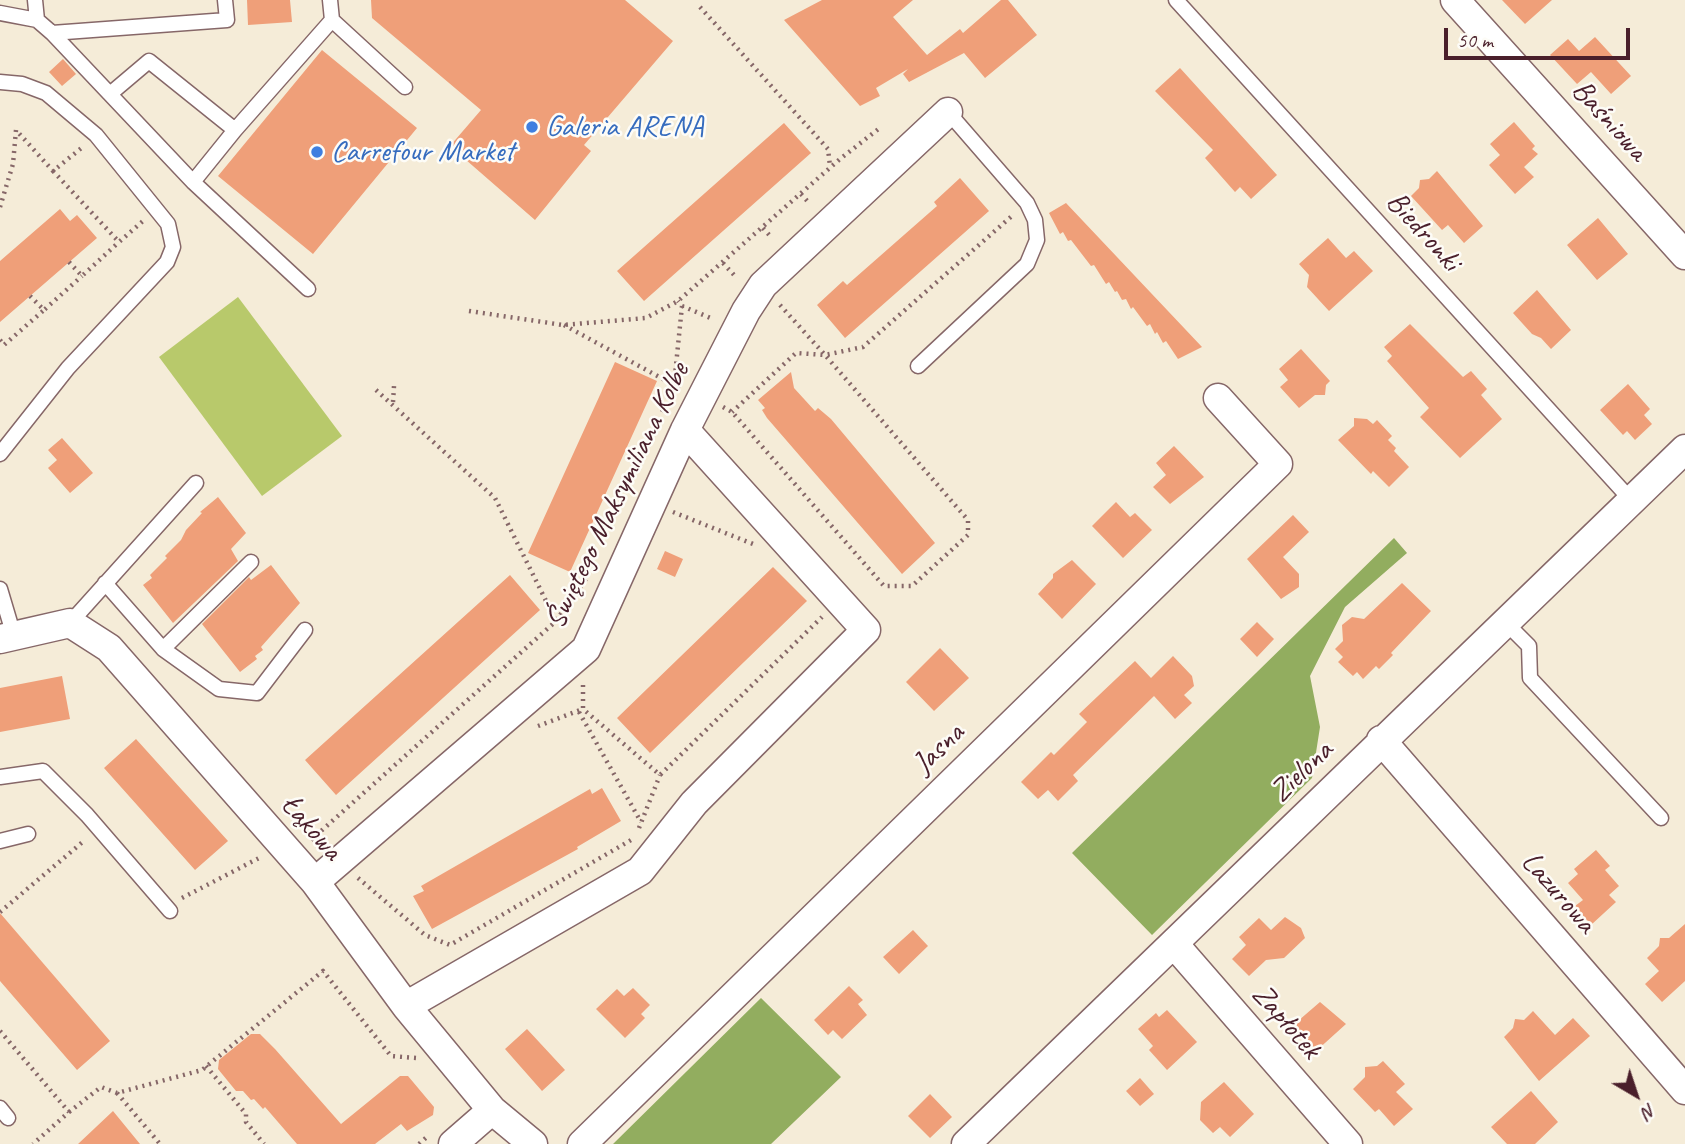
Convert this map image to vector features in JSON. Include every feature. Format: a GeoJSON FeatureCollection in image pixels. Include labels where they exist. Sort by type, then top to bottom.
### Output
{"type":"FeatureCollection","features":[{"type":"Feature","properties":{"kind":"street","name":"Baśniowa"},"geometry":{"type":"LineString","coordinates":[[1455,0],[1685,255]]}},
{"type":"Feature","properties":{"kind":"street","name":"Świętego Maksymiliana Kolbe"},"geometry":{"type":"LineString","coordinates":[[315,882],[586,649],[685,430],[746,311],[763,285],[948,112]]}},
{"type":"Feature","properties":{"kind":"street","name":"Jasna"},"geometry":{"type":"LineString","coordinates":[[582,1144],[1278,464],[1218,398]]}},
{"type":"Feature","properties":{"kind":"street"},"geometry":{"type":"LineString","coordinates":[[407,1006],[640,871],[695,803],[866,630],[685,430]]}},
{"type":"Feature","properties":{"kind":"street","name":"Zielona"},"geometry":{"type":"LineString","coordinates":[[966,1144],[1685,449]]}},
{"type":"Feature","properties":{"kind":"street"},"geometry":{"type":"LineString","coordinates":[[7,637],[70,623]]}},
{"type":"Feature","properties":{"kind":"street","name":"Łąkowa"},"geometry":{"type":"LineString","coordinates":[[70,623],[109,648],[315,882],[407,1006],[492,1110],[533,1144]]}},
{"type":"Feature","properties":{"kind":"street","name":"Lazurowa"},"geometry":{"type":"LineString","coordinates":[[1381,740],[1685,1090]]}},
{"type":"Feature","properties":{"kind":"street","name":"Zapłotek"},"geometry":{"type":"LineString","coordinates":[[1174,944],[1348,1144]]}},
{"type":"Feature","properties":{"kind":"street"},"geometry":{"type":"LineString","coordinates":[[446,1136],[492,1110]]}},
{"type":"Feature","properties":{"kind":"lane"},"geometry":{"type":"LineString","coordinates":[[35,0],[37,20]]}},
{"type":"Feature","properties":{"kind":"lane"},"geometry":{"type":"LineString","coordinates":[[52,33],[227,20],[225,0]]}},
{"type":"Feature","properties":{"kind":"lane"},"geometry":{"type":"LineString","coordinates":[[330,0],[332,20],[405,87]]}},
{"type":"Feature","properties":{"kind":"lane","name":"Biedronki"},"geometry":{"type":"LineString","coordinates":[[1176,0],[1631,500]]}},
{"type":"Feature","properties":{"kind":"lane"},"geometry":{"type":"LineString","coordinates":[[0,13],[37,20],[52,33],[193,182],[308,289]]}},
{"type":"Feature","properties":{"kind":"lane"},"geometry":{"type":"LineString","coordinates":[[193,182],[332,20]]}},
{"type":"Feature","properties":{"kind":"lane"},"geometry":{"type":"LineString","coordinates":[[110,94],[149,61],[235,130]]}},
{"type":"Feature","properties":{"kind":"lane"},"geometry":{"type":"LineString","coordinates":[[0,82],[22,84],[46,93],[96,135],[168,224],[173,247],[167,262],[68,369],[0,454]]}},
{"type":"Feature","properties":{"kind":"lane"},"geometry":{"type":"LineString","coordinates":[[918,366],[1027,264],[1037,240],[1035,220],[1027,203],[948,112]]}},
{"type":"Feature","properties":{"kind":"lane"},"geometry":{"type":"LineString","coordinates":[[70,623],[196,483]]}},
{"type":"Feature","properties":{"kind":"lane"},"geometry":{"type":"LineString","coordinates":[[163,649],[251,562]]}},
{"type":"Feature","properties":{"kind":"lane"},"geometry":{"type":"LineString","coordinates":[[105,583],[163,649],[219,689],[257,693],[305,630]]}},
{"type":"Feature","properties":{"kind":"lane"},"geometry":{"type":"LineString","coordinates":[[0,589],[7,637]]}},
{"type":"Feature","properties":{"kind":"lane"},"geometry":{"type":"LineString","coordinates":[[1504,622],[1529,646],[1530,678],[1661,818]]}},
{"type":"Feature","properties":{"kind":"lane"},"geometry":{"type":"LineString","coordinates":[[0,777],[43,771],[99,828],[170,911]]}},
{"type":"Feature","properties":{"kind":"lane"},"geometry":{"type":"LineString","coordinates":[[0,841],[28,834]]}},
{"type":"Feature","properties":{"kind":"path"},"geometry":{"type":"LineString","coordinates":[[700,7],[828,149],[830,167]]}},
{"type":"Feature","properties":{"kind":"path"},"geometry":{"type":"LineString","coordinates":[[469,311],[563,325],[646,318],[680,304],[830,167],[881,127]]}},
{"type":"Feature","properties":{"kind":"path"},"geometry":{"type":"LineString","coordinates":[[0,207],[13,164],[16,130],[119,242]]}},
{"type":"Feature","properties":{"kind":"path"},"geometry":{"type":"LineString","coordinates":[[53,172],[96,135]]}},
{"type":"Feature","properties":{"kind":"path"},"geometry":{"type":"LineString","coordinates":[[801,194],[810,204]]}},
{"type":"Feature","properties":{"kind":"path"},"geometry":{"type":"LineString","coordinates":[[732,412],[796,353],[825,355],[863,348],[1027,203]]}},
{"type":"Feature","properties":{"kind":"path"},"geometry":{"type":"LineString","coordinates":[[1,345],[156,209]]}},
{"type":"Feature","properties":{"kind":"path"},"geometry":{"type":"LineString","coordinates":[[763,228],[772,238]]}},
{"type":"Feature","properties":{"kind":"path"},"geometry":{"type":"LineString","coordinates":[[69,262],[82,276]]}},
{"type":"Feature","properties":{"kind":"path"},"geometry":{"type":"LineString","coordinates":[[723,263],[734,275]]}},
{"type":"Feature","properties":{"kind":"path"},"geometry":{"type":"LineString","coordinates":[[563,325],[674,385],[732,412],[884,586],[912,586],[968,535],[968,520],[763,285]]}},
{"type":"Feature","properties":{"kind":"path"},"geometry":{"type":"LineString","coordinates":[[30,296],[44,310]]}},
{"type":"Feature","properties":{"kind":"path"},"geometry":{"type":"LineString","coordinates":[[680,304],[713,318]]}},
{"type":"Feature","properties":{"kind":"path"},"geometry":{"type":"LineString","coordinates":[[657,422],[674,385],[680,304]]}},
{"type":"Feature","properties":{"kind":"path"},"geometry":{"type":"LineString","coordinates":[[394,386],[394,404]]}},
{"type":"Feature","properties":{"kind":"path"},"geometry":{"type":"LineString","coordinates":[[376,390],[495,498],[557,620],[565,628]]}},
{"type":"Feature","properties":{"kind":"path"},"geometry":{"type":"LineString","coordinates":[[672,512],[756,545]]}},
{"type":"Feature","properties":{"kind":"path"},"geometry":{"type":"LineString","coordinates":[[174,889],[182,898],[288,851],[557,620],[590,571]]}},
{"type":"Feature","properties":{"kind":"path"},"geometry":{"type":"LineString","coordinates":[[352,873],[425,935],[450,945],[635,838],[660,775],[824,615],[814,605]]}},
{"type":"Feature","properties":{"kind":"path"},"geometry":{"type":"LineString","coordinates":[[583,684],[581,710],[641,822]]}},
{"type":"Feature","properties":{"kind":"path"},"geometry":{"type":"LineString","coordinates":[[581,710],[660,775]]}},
{"type":"Feature","properties":{"kind":"path"},"geometry":{"type":"LineString","coordinates":[[526,730],[581,710]]}},
{"type":"Feature","properties":{"kind":"path"},"geometry":{"type":"LineString","coordinates":[[0,912],[99,828]]}},
{"type":"Feature","properties":{"kind":"path"},"geometry":{"type":"LineString","coordinates":[[117,1093],[206,1066],[323,971],[391,1056],[425,1058]]}},
{"type":"Feature","properties":{"kind":"path"},"geometry":{"type":"LineString","coordinates":[[0,1031],[69,1112]]}},
{"type":"Feature","properties":{"kind":"path"},"geometry":{"type":"LineString","coordinates":[[206,1066],[246,1114],[246,1122],[264,1144]]}},
{"type":"Feature","properties":{"kind":"path"},"geometry":{"type":"LineString","coordinates":[[33,1144],[101,1087],[117,1093],[160,1144]]}},
{"type":"Feature","properties":{"kind":"path"},"geometry":{"type":"LineString","coordinates":[[419,1144],[446,1136]]}},
{"type":"Feature","properties":{"kind":"green space"},"geometry":{"type":"Polygon","coordinates":[[[238,297],[342,436],[262,496],[159,357],[238,297]]]}},
{"type":"Feature","properties":{"kind":"green space"},"geometry":{"type":"Polygon","coordinates":[[[1394,538],[1407,553],[1345,607],[1310,676],[1320,727],[1312,778],[1152,935],[1072,853],[1394,538]]]}},
{"type":"Feature","properties":{"kind":"green space"},"geometry":{"type":"Polygon","coordinates":[[[761,998],[841,1077],[771,1144],[613,1144],[761,998]]]}},
{"type":"Feature","properties":{"kind":"building"},"geometry":{"type":"Polygon","coordinates":[[[247,0],[290,0],[292,22],[248,25],[247,0]]]}},
{"type":"Feature","properties":{"kind":"building","name":"Galeria ARENA"},"geometry":{"type":"Polygon","coordinates":[[[371,0],[625,0],[673,41],[584,145],[591,151],[535,220],[450,146],[481,110],[372,18],[371,0]]]}},
{"type":"Feature","properties":{"kind":"building"},"geometry":{"type":"Polygon","coordinates":[[[822,0],[913,0],[893,17],[927,55],[960,29],[963,33],[1001,0],[1008,0],[1037,35],[985,78],[964,53],[909,82],[903,74],[908,69],[876,88],[880,96],[860,106],[784,20],[822,0]]]}},
{"type":"Feature","properties":{"kind":"building"},"geometry":{"type":"Polygon","coordinates":[[[1502,0],[1552,0],[1525,24],[1502,0]]]}},
{"type":"Feature","properties":{"kind":"building"},"geometry":{"type":"Polygon","coordinates":[[[1595,37],[1631,76],[1611,94],[1591,72],[1577,84],[1550,55],[1568,39],[1579,51],[1595,37]]]}},
{"type":"Feature","properties":{"kind":"building","name":"Carrefour Market"},"geometry":{"type":"Polygon","coordinates":[[[322,50],[417,128],[313,254],[218,176],[322,50]]]}},
{"type":"Feature","properties":{"kind":"building"},"geometry":{"type":"Polygon","coordinates":[[[63,59],[76,74],[62,86],[49,72],[63,59]]]}},
{"type":"Feature","properties":{"kind":"building"},"geometry":{"type":"Polygon","coordinates":[[[1180,68],[1277,175],[1251,199],[1240,187],[1235,192],[1205,158],[1213,150],[1155,91],[1180,68]]]}},
{"type":"Feature","properties":{"kind":"building"},"geometry":{"type":"Polygon","coordinates":[[[1514,122],[1535,146],[1532,149],[1538,154],[1524,167],[1534,177],[1515,194],[1489,165],[1500,155],[1490,144],[1514,122]]]}},
{"type":"Feature","properties":{"kind":"building"},"geometry":{"type":"Polygon","coordinates":[[[784,123],[811,153],[644,301],[617,271],[784,123]]]}},
{"type":"Feature","properties":{"kind":"building"},"geometry":{"type":"Polygon","coordinates":[[[1437,171],[1483,226],[1464,243],[1448,225],[1442,230],[1411,196],[1419,188],[1420,180],[1429,179],[1437,171]]]}},
{"type":"Feature","properties":{"kind":"building"},"geometry":{"type":"Polygon","coordinates":[[[960,178],[989,211],[845,338],[817,305],[843,281],[847,285],[937,206],[934,202],[960,178]]]}},
{"type":"Feature","properties":{"kind":"building"},"geometry":{"type":"Polygon","coordinates":[[[1066,203],[1202,347],[1178,359],[1166,341],[1163,343],[1150,324],[1147,326],[1133,307],[1131,309],[1126,299],[1122,300],[1109,282],[1106,284],[1094,265],[1091,266],[1071,240],[1068,241],[1063,232],[1060,234],[1049,213],[1066,203]]]}},
{"type":"Feature","properties":{"kind":"building"},"geometry":{"type":"Polygon","coordinates":[[[60,209],[70,221],[77,215],[97,238],[0,322],[0,261],[60,209]]]}},
{"type":"Feature","properties":{"kind":"building"},"geometry":{"type":"Polygon","coordinates":[[[1598,218],[1628,254],[1597,280],[1567,245],[1598,218]]]}},
{"type":"Feature","properties":{"kind":"building"},"geometry":{"type":"Polygon","coordinates":[[[1328,238],[1346,258],[1354,251],[1373,271],[1329,311],[1307,287],[1309,275],[1299,264],[1328,238]]]}},
{"type":"Feature","properties":{"kind":"building"},"geometry":{"type":"Polygon","coordinates":[[[1537,290],[1571,330],[1551,349],[1541,338],[1532,334],[1513,313],[1537,290]]]}},
{"type":"Feature","properties":{"kind":"building"},"geometry":{"type":"Polygon","coordinates":[[[1410,324],[1463,377],[1471,371],[1487,389],[1481,395],[1502,419],[1460,458],[1420,417],[1429,408],[1387,361],[1392,356],[1384,347],[1410,324]]]}},
{"type":"Feature","properties":{"kind":"building"},"geometry":{"type":"Polygon","coordinates":[[[1301,349],[1330,381],[1326,385],[1325,395],[1315,395],[1299,408],[1280,387],[1288,380],[1279,369],[1301,349]]]}},
{"type":"Feature","properties":{"kind":"building"},"geometry":{"type":"Polygon","coordinates":[[[615,362],[657,381],[570,572],[528,553],[615,362]]]}},
{"type":"Feature","properties":{"kind":"building"},"geometry":{"type":"Polygon","coordinates":[[[791,372],[794,388],[815,411],[818,408],[831,419],[935,543],[902,574],[762,410],[765,408],[758,400],[791,372]]]}},
{"type":"Feature","properties":{"kind":"building"},"geometry":{"type":"Polygon","coordinates":[[[1628,384],[1650,409],[1644,415],[1652,424],[1635,440],[1627,431],[1623,435],[1600,410],[1628,384]]]}},
{"type":"Feature","properties":{"kind":"building"},"geometry":{"type":"Polygon","coordinates":[[[1354,418],[1367,419],[1373,424],[1377,420],[1392,436],[1388,440],[1396,448],[1394,451],[1409,467],[1389,487],[1373,471],[1371,474],[1338,440],[1354,426],[1354,418]]]}},
{"type":"Feature","properties":{"kind":"building"},"geometry":{"type":"Polygon","coordinates":[[[62,438],[93,473],[70,493],[48,468],[57,460],[48,450],[62,438]]]}},
{"type":"Feature","properties":{"kind":"building"},"geometry":{"type":"Polygon","coordinates":[[[1174,446],[1204,477],[1170,504],[1153,487],[1166,475],[1156,463],[1174,446]]]}},
{"type":"Feature","properties":{"kind":"building"},"geometry":{"type":"Polygon","coordinates":[[[218,497],[246,533],[231,549],[238,561],[173,623],[143,585],[152,578],[150,575],[167,558],[165,556],[181,540],[186,530],[202,513],[200,512],[218,497]]]}},
{"type":"Feature","properties":{"kind":"building"},"geometry":{"type":"Polygon","coordinates":[[[1116,502],[1130,517],[1135,513],[1152,530],[1123,558],[1092,526],[1116,502]]]}},
{"type":"Feature","properties":{"kind":"building"},"geometry":{"type":"Polygon","coordinates":[[[1293,515],[1309,532],[1283,557],[1299,574],[1299,587],[1281,599],[1247,559],[1293,515]]]}},
{"type":"Feature","properties":{"kind":"building"},"geometry":{"type":"Polygon","coordinates":[[[665,551],[683,559],[675,577],[657,569],[665,551]]]}},
{"type":"Feature","properties":{"kind":"building"},"geometry":{"type":"Polygon","coordinates":[[[1072,560],[1096,584],[1062,619],[1038,594],[1053,578],[1053,574],[1072,560]]]}},
{"type":"Feature","properties":{"kind":"building"},"geometry":{"type":"Polygon","coordinates":[[[271,565],[300,603],[261,647],[263,650],[255,656],[257,659],[240,672],[202,624],[249,577],[251,580],[271,565]]]}},
{"type":"Feature","properties":{"kind":"building"},"geometry":{"type":"Polygon","coordinates":[[[773,567],[807,601],[650,753],[617,718],[773,567]]]}},
{"type":"Feature","properties":{"kind":"building"},"geometry":{"type":"Polygon","coordinates":[[[510,575],[540,610],[336,795],[305,760],[510,575]]]}},
{"type":"Feature","properties":{"kind":"building"},"geometry":{"type":"Polygon","coordinates":[[[1402,583],[1431,611],[1379,669],[1376,666],[1363,679],[1357,672],[1353,676],[1338,662],[1343,657],[1335,649],[1343,641],[1342,625],[1352,617],[1364,619],[1402,583]]]}},
{"type":"Feature","properties":{"kind":"building"},"geometry":{"type":"Polygon","coordinates":[[[1257,622],[1274,639],[1257,657],[1240,639],[1257,622]]]}},
{"type":"Feature","properties":{"kind":"building"},"geometry":{"type":"Polygon","coordinates":[[[940,648],[969,678],[934,711],[906,682],[940,648]]]}},
{"type":"Feature","properties":{"kind":"building"},"geometry":{"type":"Polygon","coordinates":[[[1173,656],[1192,676],[1194,686],[1184,695],[1192,703],[1175,719],[1154,696],[1073,775],[1078,781],[1058,801],[1048,790],[1038,799],[1021,782],[1051,752],[1054,755],[1087,722],[1079,714],[1135,661],[1151,678],[1173,656]]]}},
{"type":"Feature","properties":{"kind":"building"},"geometry":{"type":"Polygon","coordinates":[[[62,676],[70,719],[0,732],[0,688],[62,676]]]}},
{"type":"Feature","properties":{"kind":"building"},"geometry":{"type":"Polygon","coordinates":[[[136,739],[228,841],[195,870],[104,768],[136,739]]]}},
{"type":"Feature","properties":{"kind":"building"},"geometry":{"type":"Polygon","coordinates":[[[602,788],[621,821],[577,847],[578,849],[432,929],[413,896],[424,891],[421,886],[590,789],[592,794],[602,788]]]}},
{"type":"Feature","properties":{"kind":"building"},"geometry":{"type":"Polygon","coordinates":[[[1596,850],[1610,866],[1605,870],[1619,886],[1609,895],[1616,902],[1591,925],[1575,906],[1583,900],[1568,883],[1578,874],[1574,869],[1596,850]]]}},
{"type":"Feature","properties":{"kind":"building"},"geometry":{"type":"Polygon","coordinates":[[[0,913],[110,1041],[77,1070],[0,981],[0,913]]]}},
{"type":"Feature","properties":{"kind":"building"},"geometry":{"type":"Polygon","coordinates":[[[1285,917],[1301,928],[1305,938],[1284,958],[1266,960],[1249,976],[1232,959],[1246,945],[1239,937],[1259,918],[1271,930],[1285,917]]]}},
{"type":"Feature","properties":{"kind":"building"},"geometry":{"type":"Polygon","coordinates":[[[1685,924],[1685,981],[1662,1002],[1645,984],[1659,971],[1647,958],[1659,946],[1660,938],[1669,938],[1685,924]]]}},
{"type":"Feature","properties":{"kind":"building"},"geometry":{"type":"Polygon","coordinates":[[[913,930],[928,946],[899,974],[883,957],[913,930]]]}},
{"type":"Feature","properties":{"kind":"building"},"geometry":{"type":"Polygon","coordinates":[[[849,986],[863,1000],[858,1004],[867,1015],[842,1039],[833,1030],[828,1035],[814,1020],[849,986]]]}},
{"type":"Feature","properties":{"kind":"building"},"geometry":{"type":"Polygon","coordinates":[[[633,988],[650,1005],[641,1014],[645,1018],[625,1038],[596,1009],[617,989],[624,996],[633,988]]]}},
{"type":"Feature","properties":{"kind":"building"},"geometry":{"type":"Polygon","coordinates":[[[1320,1002],[1346,1024],[1315,1052],[1291,1027],[1320,1002]]]}},
{"type":"Feature","properties":{"kind":"building"},"geometry":{"type":"Polygon","coordinates":[[[1167,1010],[1197,1042],[1167,1070],[1149,1050],[1153,1046],[1138,1029],[1156,1013],[1159,1017],[1167,1010]]]}},
{"type":"Feature","properties":{"kind":"building"},"geometry":{"type":"Polygon","coordinates":[[[1533,1011],[1555,1035],[1573,1018],[1590,1036],[1539,1081],[1504,1037],[1513,1028],[1515,1019],[1524,1020],[1533,1011]]]}},
{"type":"Feature","properties":{"kind":"building"},"geometry":{"type":"Polygon","coordinates":[[[527,1029],[565,1070],[542,1091],[505,1049],[527,1029]]]}},
{"type":"Feature","properties":{"kind":"building"},"geometry":{"type":"Polygon","coordinates":[[[251,1034],[260,1034],[275,1049],[341,1124],[400,1076],[408,1076],[434,1107],[433,1115],[407,1131],[401,1124],[375,1144],[297,1144],[265,1107],[263,1109],[243,1091],[236,1091],[218,1069],[219,1060],[251,1034]]]}},
{"type":"Feature","properties":{"kind":"building"},"geometry":{"type":"Polygon","coordinates":[[[1383,1061],[1405,1084],[1396,1092],[1413,1109],[1394,1126],[1379,1109],[1375,1112],[1353,1089],[1365,1077],[1365,1067],[1377,1066],[1383,1061]]]}},
{"type":"Feature","properties":{"kind":"building"},"geometry":{"type":"Polygon","coordinates":[[[1140,1078],[1154,1094],[1140,1106],[1126,1091],[1140,1078]]]}},
{"type":"Feature","properties":{"kind":"building"},"geometry":{"type":"Polygon","coordinates":[[[1224,1082],[1254,1114],[1230,1137],[1220,1127],[1213,1133],[1200,1120],[1201,1102],[1224,1082]]]}},
{"type":"Feature","properties":{"kind":"building"},"geometry":{"type":"Polygon","coordinates":[[[1531,1091],[1558,1122],[1535,1144],[1507,1144],[1491,1127],[1531,1091]]]}},
{"type":"Feature","properties":{"kind":"building"},"geometry":{"type":"Polygon","coordinates":[[[930,1094],[952,1117],[930,1138],[908,1116],[930,1094]]]}},
{"type":"Feature","properties":{"kind":"building"},"geometry":{"type":"Polygon","coordinates":[[[113,1111],[140,1144],[78,1144],[113,1111]]]}},
{"type":"Feature","properties":{"kind":"place","name":"Galeria ARENA"},"geometry":{"type":"Point","coordinates":[532,127]}},
{"type":"Feature","properties":{"kind":"place","name":"Carrefour Market"},"geometry":{"type":"Point","coordinates":[317,152]}}]}
